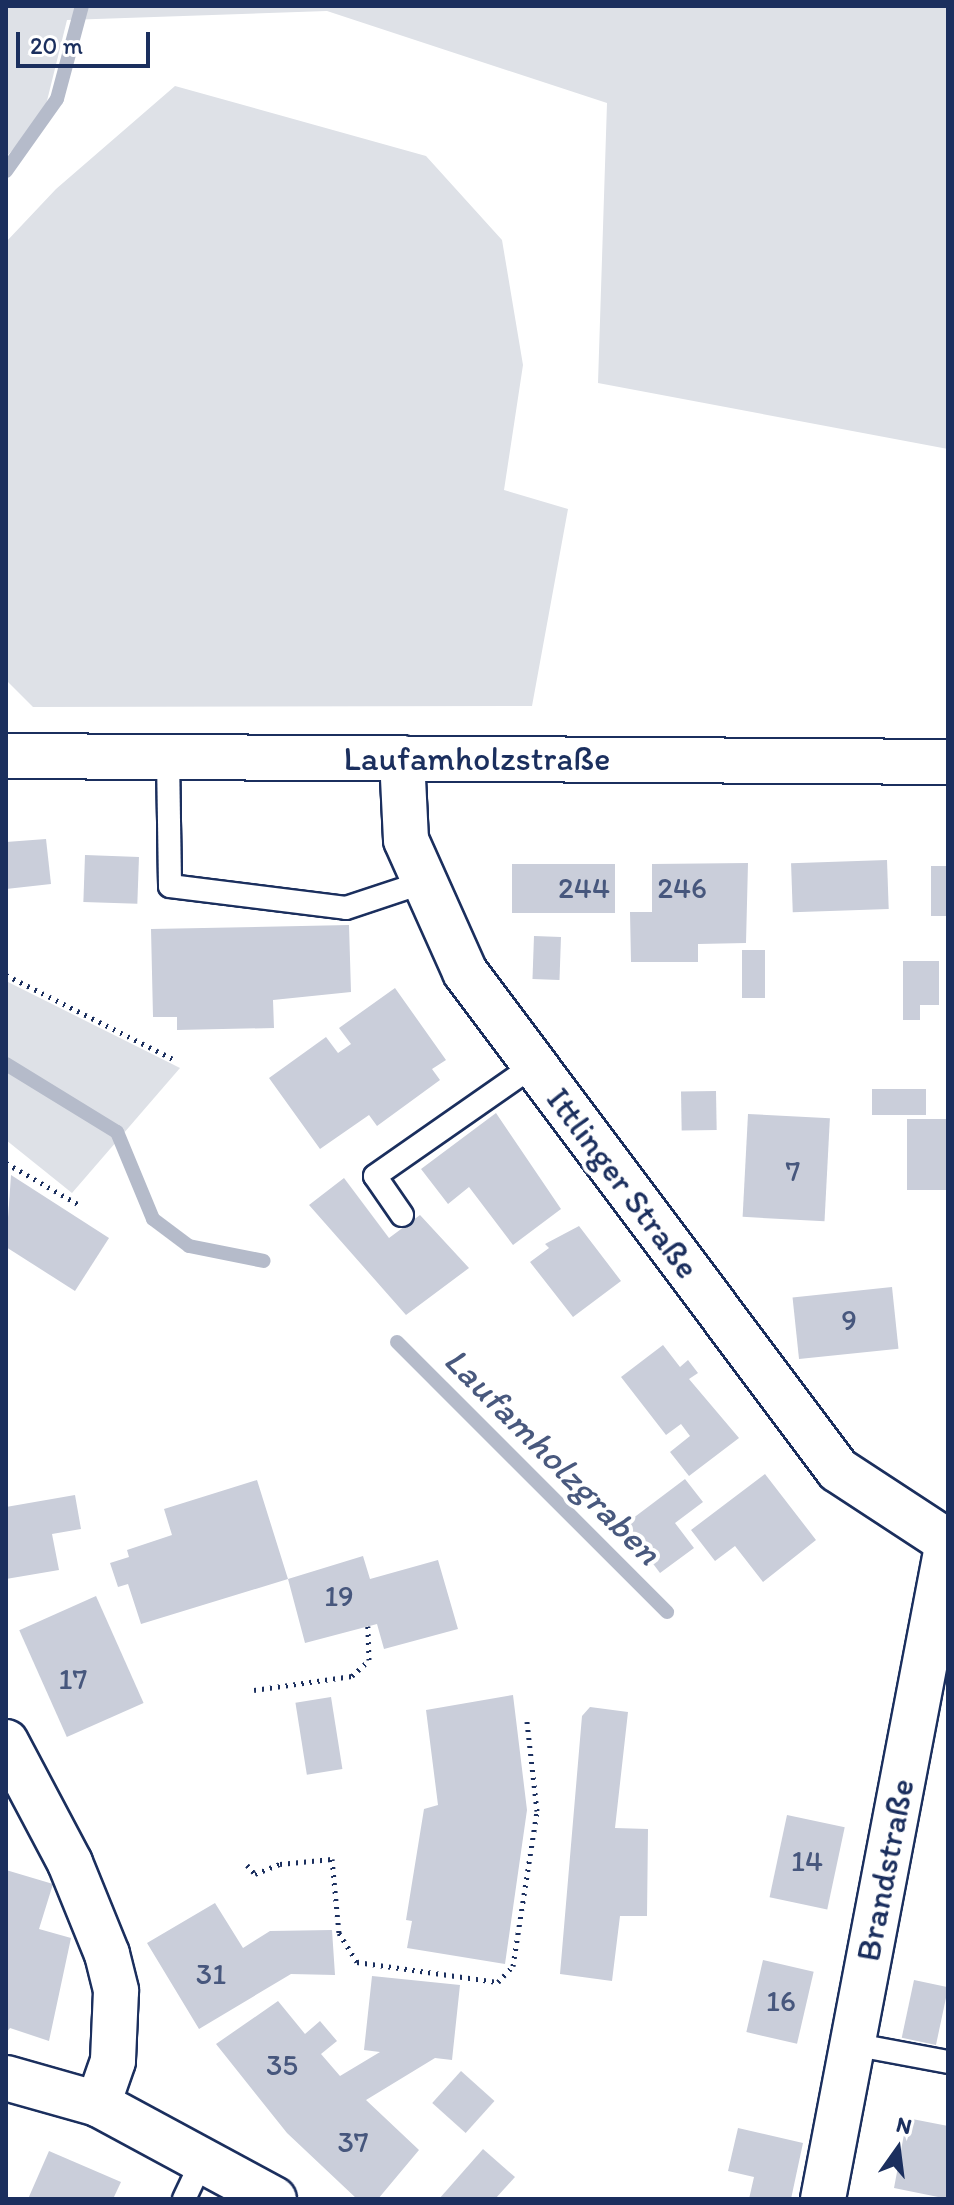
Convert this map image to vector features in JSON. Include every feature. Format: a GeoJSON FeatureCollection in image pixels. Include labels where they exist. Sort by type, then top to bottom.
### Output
{"type":"FeatureCollection","features":[{"type":"Feature","properties":{"kind":"street","name":"Laufamholzstraße"},"geometry":{"type":"LineString","coordinates":[[6,756],[948,762]]}},
{"type":"Feature","properties":{"kind":"street","name":"Ittlinger Straße"},"geometry":{"type":"LineString","coordinates":[[402,758],[402,817],[421,883],[465,972],[838,1470],[948,1542]]}},
{"type":"Feature","properties":{"kind":"street","name":"Brandstraße"},"geometry":{"type":"LineString","coordinates":[[823,2199],[948,1542]]}},
{"type":"Feature","properties":{"kind":"street"},"geometry":{"type":"LineString","coordinates":[[6,1742],[70,1863],[107,1954],[116,1991],[113,2061],[98,2104]]}},
{"type":"Feature","properties":{"kind":"street"},"geometry":{"type":"LineString","coordinates":[[6,2078],[98,2104],[274,2199]]}},
{"type":"Feature","properties":{"kind":"lane"},"geometry":{"type":"LineString","coordinates":[[168,757],[170,886],[346,908],[421,883]]}},
{"type":"Feature","properties":{"kind":"lane"},"geometry":{"type":"LineString","coordinates":[[402,1215],[375,1176],[534,1065]]}},
{"type":"Feature","properties":{"kind":"lane"},"geometry":{"type":"LineString","coordinates":[[852,2044],[948,2062]]}},
{"type":"Feature","properties":{"kind":"lane"},"geometry":{"type":"LineString","coordinates":[[184,2199],[203,2159]]}},
{"type":"Feature","properties":{"kind":"path"},"geometry":{"type":"LineString","coordinates":[[6,975],[177,1061]]}},
{"type":"Feature","properties":{"kind":"path"},"geometry":{"type":"LineString","coordinates":[[6,1163],[78,1204]]}},
{"type":"Feature","properties":{"kind":"path"},"geometry":{"type":"LineString","coordinates":[[254,1690],[352,1676],[369,1660],[368,1626]]}},
{"type":"Feature","properties":{"kind":"path"},"geometry":{"type":"LineString","coordinates":[[247,1865],[255,1874],[280,1864],[332,1859],[339,1933],[357,1962],[498,1982],[513,1966],[537,1811],[527,1722]]}},
{"type":"Feature","properties":{"kind":"shaded area"},"geometry":{"type":"Polygon","coordinates":[[[6,6],[948,6],[948,449],[598,383],[607,103],[327,11],[67,20],[43,117],[6,157],[6,6]]]}},
{"type":"Feature","properties":{"kind":"shaded area"},"geometry":{"type":"Polygon","coordinates":[[[175,86],[426,156],[502,240],[523,365],[504,490],[568,509],[532,706],[33,707],[6,680],[6,242],[56,189],[175,86]]]}},
{"type":"Feature","properties":{"kind":"shaded area"},"geometry":{"type":"Polygon","coordinates":[[[6,981],[180,1068],[72,1193],[6,1140],[6,981]]]}},
{"type":"Feature","properties":{"kind":"building"},"geometry":{"type":"Polygon","coordinates":[[[46,839],[51,884],[6,889],[6,842],[46,839]]]}},
{"type":"Feature","properties":{"kind":"building"},"geometry":{"type":"Polygon","coordinates":[[[85,855],[139,857],[137,904],[83,902],[85,855]]]}},
{"type":"Feature","properties":{"kind":"building"},"geometry":{"type":"Polygon","coordinates":[[[887,860],[889,909],[793,912],[791,863],[887,860]]]}},
{"type":"Feature","properties":{"kind":"building"},"geometry":{"type":"Polygon","coordinates":[[[748,863],[746,943],[698,944],[698,962],[631,962],[630,912],[652,912],[652,864],[748,863]]]}},
{"type":"Feature","properties":{"kind":"building"},"geometry":{"type":"Polygon","coordinates":[[[512,864],[615,864],[615,913],[512,913],[512,864]]]}},
{"type":"Feature","properties":{"kind":"building"},"geometry":{"type":"Polygon","coordinates":[[[931,866],[948,866],[948,916],[931,916],[931,866]]]}},
{"type":"Feature","properties":{"kind":"building"},"geometry":{"type":"Polygon","coordinates":[[[349,925],[351,992],[273,1000],[274,1028],[177,1030],[177,1017],[153,1017],[151,929],[349,925]]]}},
{"type":"Feature","properties":{"kind":"building"},"geometry":{"type":"Polygon","coordinates":[[[534,936],[561,937],[559,980],[532,979],[534,936]]]}},
{"type":"Feature","properties":{"kind":"building"},"geometry":{"type":"Polygon","coordinates":[[[742,950],[765,950],[765,998],[742,998],[742,950]]]}},
{"type":"Feature","properties":{"kind":"building"},"geometry":{"type":"Polygon","coordinates":[[[903,961],[939,961],[939,1005],[920,1005],[920,1020],[903,1020],[903,961]]]}},
{"type":"Feature","properties":{"kind":"building"},"geometry":{"type":"Polygon","coordinates":[[[395,988],[446,1060],[432,1069],[440,1080],[377,1126],[369,1115],[320,1149],[269,1078],[326,1037],[338,1053],[351,1044],[339,1028],[395,988]]]}},
{"type":"Feature","properties":{"kind":"building"},"geometry":{"type":"Polygon","coordinates":[[[872,1089],[926,1089],[926,1115],[872,1115],[872,1089]]]}},
{"type":"Feature","properties":{"kind":"building"},"geometry":{"type":"Polygon","coordinates":[[[716,1091],[717,1130],[682,1131],[681,1092],[716,1091]]]}},
{"type":"Feature","properties":{"kind":"building"},"geometry":{"type":"Polygon","coordinates":[[[496,1113],[561,1209],[513,1245],[469,1187],[448,1204],[421,1169],[496,1113]]]}},
{"type":"Feature","properties":{"kind":"building"},"geometry":{"type":"Polygon","coordinates":[[[748,1114],[830,1118],[824,1221],[743,1217],[748,1114]]]}},
{"type":"Feature","properties":{"kind":"building"},"geometry":{"type":"Polygon","coordinates":[[[907,1119],[948,1119],[948,1190],[907,1190],[907,1119]]]}},
{"type":"Feature","properties":{"kind":"building"},"geometry":{"type":"Polygon","coordinates":[[[11,1175],[109,1238],[75,1291],[6,1247],[11,1175]]]}},
{"type":"Feature","properties":{"kind":"building"},"geometry":{"type":"Polygon","coordinates":[[[344,1178],[389,1238],[420,1215],[469,1268],[406,1315],[309,1205],[344,1178]]]}},
{"type":"Feature","properties":{"kind":"building"},"geometry":{"type":"Polygon","coordinates":[[[579,1226],[621,1281],[573,1317],[530,1262],[549,1248],[545,1244],[579,1226]]]}},
{"type":"Feature","properties":{"kind":"building"},"geometry":{"type":"Polygon","coordinates":[[[892,1287],[898,1349],[799,1359],[793,1297],[892,1287]]]}},
{"type":"Feature","properties":{"kind":"building"},"geometry":{"type":"Polygon","coordinates":[[[663,1345],[680,1367],[688,1360],[698,1373],[689,1379],[739,1438],[689,1476],[670,1452],[690,1436],[681,1424],[666,1435],[621,1377],[663,1345]]]}},
{"type":"Feature","properties":{"kind":"building"},"geometry":{"type":"Polygon","coordinates":[[[765,1474],[816,1540],[763,1582],[735,1546],[715,1561],[691,1530],[765,1474]]]}},
{"type":"Feature","properties":{"kind":"building"},"geometry":{"type":"Polygon","coordinates":[[[685,1479],[703,1502],[675,1523],[694,1548],[660,1573],[624,1525],[685,1479]]]}},
{"type":"Feature","properties":{"kind":"building"},"geometry":{"type":"Polygon","coordinates":[[[257,1480],[288,1579],[141,1624],[128,1584],[118,1587],[110,1563],[129,1557],[127,1550],[172,1535],[164,1509],[257,1480]]]}},
{"type":"Feature","properties":{"kind":"building"},"geometry":{"type":"Polygon","coordinates":[[[75,1495],[81,1529],[52,1534],[59,1570],[6,1579],[6,1507],[75,1495]]]}},
{"type":"Feature","properties":{"kind":"building"},"geometry":{"type":"Polygon","coordinates":[[[363,1556],[370,1579],[438,1560],[458,1629],[384,1649],[377,1624],[305,1643],[288,1579],[363,1556]]]}},
{"type":"Feature","properties":{"kind":"building"},"geometry":{"type":"Polygon","coordinates":[[[96,1596],[144,1703],[67,1737],[19,1630],[96,1596]]]}},
{"type":"Feature","properties":{"kind":"building"},"geometry":{"type":"Polygon","coordinates":[[[513,1695],[527,1810],[505,1964],[407,1948],[412,1921],[406,1920],[424,1809],[438,1805],[426,1710],[513,1695]]]}},
{"type":"Feature","properties":{"kind":"building"},"geometry":{"type":"Polygon","coordinates":[[[331,1697],[342,1769],[307,1775],[295,1703],[331,1697]]]}},
{"type":"Feature","properties":{"kind":"building"},"geometry":{"type":"Polygon","coordinates":[[[590,1707],[628,1712],[615,1828],[648,1829],[647,1916],[620,1916],[612,1981],[560,1974],[582,1716],[590,1707]]]}},
{"type":"Feature","properties":{"kind":"building"},"geometry":{"type":"Polygon","coordinates":[[[787,1815],[845,1827],[827,1909],[770,1897],[787,1815]]]}},
{"type":"Feature","properties":{"kind":"building"},"geometry":{"type":"Polygon","coordinates":[[[6,1870],[53,1884],[39,1929],[71,1938],[49,2041],[10,2028],[6,2033],[6,1870]]]}},
{"type":"Feature","properties":{"kind":"building"},"geometry":{"type":"Polygon","coordinates":[[[215,1903],[243,1948],[270,1931],[332,1930],[335,1975],[291,1974],[199,2029],[147,1943],[215,1903]]]}},
{"type":"Feature","properties":{"kind":"building"},"geometry":{"type":"Polygon","coordinates":[[[763,1960],[814,1972],[797,2044],[746,2032],[763,1960]]]}},
{"type":"Feature","properties":{"kind":"building"},"geometry":{"type":"Polygon","coordinates":[[[372,1976],[460,1985],[452,2060],[435,2058],[366,2100],[419,2150],[378,2199],[357,2199],[287,2133],[216,2044],[278,2001],[305,2034],[320,2021],[337,2041],[321,2054],[340,2076],[380,2052],[364,2050],[372,1976]]]}},
{"type":"Feature","properties":{"kind":"building"},"geometry":{"type":"Polygon","coordinates":[[[914,1980],[948,1987],[936,2045],[902,2038],[914,1980]]]}},
{"type":"Feature","properties":{"kind":"building"},"geometry":{"type":"Polygon","coordinates":[[[461,2071],[494,2101],[466,2133],[432,2103],[461,2071]]]}},
{"type":"Feature","properties":{"kind":"building"},"geometry":{"type":"Polygon","coordinates":[[[907,2118],[948,2126],[948,2199],[894,2188],[907,2118]]]}},
{"type":"Feature","properties":{"kind":"building"},"geometry":{"type":"Polygon","coordinates":[[[738,2128],[803,2143],[791,2199],[749,2199],[754,2177],[728,2171],[738,2128]]]}},
{"type":"Feature","properties":{"kind":"building"},"geometry":{"type":"Polygon","coordinates":[[[483,2149],[515,2177],[495,2199],[439,2199],[483,2149]]]}},
{"type":"Feature","properties":{"kind":"building"},"geometry":{"type":"Polygon","coordinates":[[[49,2151],[121,2182],[113,2199],[28,2199],[49,2151]]]}},
{"type":"Feature","properties":{"kind":"waterway","name":"Laufamholzgraben"},"geometry":{"type":"LineString","coordinates":[[6,171],[57,99],[82,6]]}},
{"type":"Feature","properties":{"kind":"waterway","name":"Laufamholzgraben"},"geometry":{"type":"LineString","coordinates":[[6,1064],[117,1132],[153,1219],[189,1246],[264,1261]]}},
{"type":"Feature","properties":{"kind":"waterway","name":"Laufamholzgraben"},"geometry":{"type":"LineString","coordinates":[[397,1342],[667,1612]]}}]}
